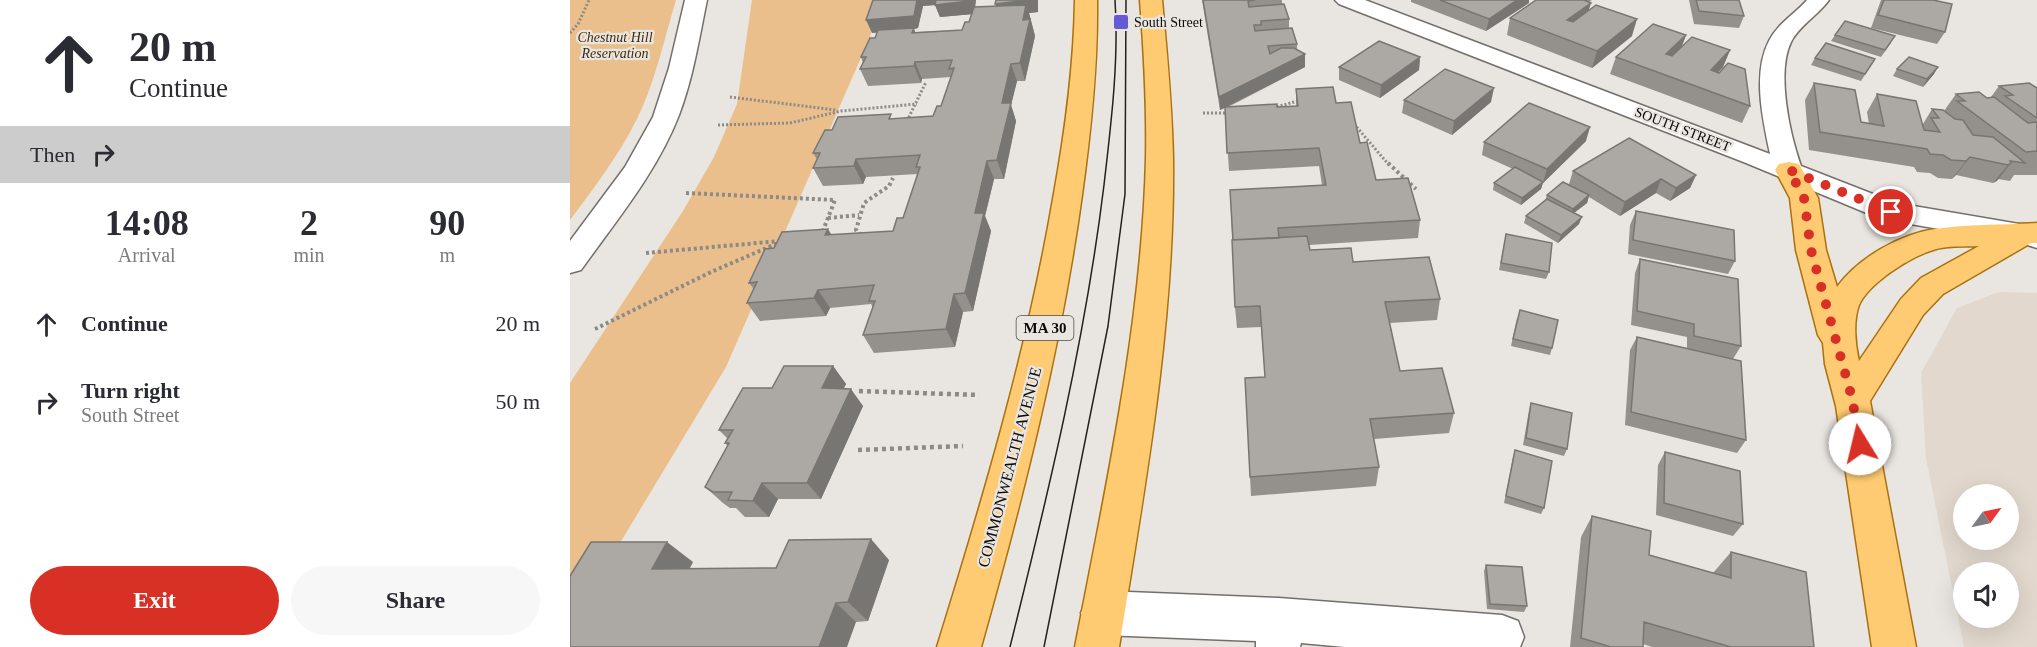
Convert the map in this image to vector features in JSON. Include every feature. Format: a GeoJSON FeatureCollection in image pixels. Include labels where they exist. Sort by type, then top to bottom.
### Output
{"type":"FeatureCollection","features":[{"type":"Feature","properties":{"kind":"main road","name":"COMMONWEALTH AVENUE"},"geometry":{"type":"LineString","coordinates":[[959,647],[1024,417],[1052,298],[1078,128],[1084,66],[1086,0]]}},
{"type":"Feature","properties":{"kind":"main road"},"geometry":{"type":"LineString","coordinates":[[1100,630],[1121,513],[1153,270],[1159,110],[1157,50],[1151,0]]}},
{"type":"Feature","properties":{"kind":"main road"},"geometry":{"type":"LineString","coordinates":[[1789,170],[1804,198],[1811,250],[1852,398],[1894,647]]}},
{"type":"Feature","properties":{"kind":"main road"},"geometry":{"type":"LineString","coordinates":[[1840,351],[1839,322],[1844,304],[1853,288],[1899,252],[1918,243],[1934,239],[2034,235]]}},
{"type":"Feature","properties":{"kind":"main road"},"geometry":{"type":"LineString","coordinates":[[1852,398],[1912,307],[1932,286],[2034,235]]}},
{"type":"Feature","properties":{"kind":"street"},"geometry":{"type":"LineString","coordinates":[[570,262],[620,195],[659,131],[677,81],[696,0]]}},
{"type":"Feature","properties":{"kind":"street","name":"SOUTH STREET"},"geometry":{"type":"LineString","coordinates":[[1346,0],[1789,170],[1891,212],[2034,235]]}},
{"type":"Feature","properties":{"kind":"street"},"geometry":{"type":"LineString","coordinates":[[1789,170],[1780,150],[1774,58],[1780,40],[1810,2]]}},
{"type":"Feature","properties":{"kind":"street"},"geometry":{"type":"LineString","coordinates":[[1100,630],[1502,637]]}},
{"type":"Feature","properties":{"kind":"path"},"geometry":{"type":"LineString","coordinates":[[570,33],[578,24],[589,0]]}},
{"type":"Feature","properties":{"kind":"path"},"geometry":{"type":"LineString","coordinates":[[908,124],[926,82]]}},
{"type":"Feature","properties":{"kind":"path"},"geometry":{"type":"LineString","coordinates":[[730,96],[841,111]]}},
{"type":"Feature","properties":{"kind":"path"},"geometry":{"type":"LineString","coordinates":[[1265,111],[1304,100]]}},
{"type":"Feature","properties":{"kind":"path"},"geometry":{"type":"LineString","coordinates":[[718,125],[790,123],[841,111],[917,104]]}},
{"type":"Feature","properties":{"kind":"path"},"geometry":{"type":"LineString","coordinates":[[1203,113],[1229,113],[1236,117]]}},
{"type":"Feature","properties":{"kind":"path"},"geometry":{"type":"LineString","coordinates":[[1349,117],[1383,159],[1416,189]]}},
{"type":"Feature","properties":{"kind":"path"},"geometry":{"type":"LineString","coordinates":[[866,240],[856,230],[864,203],[889,186],[893,178]]}},
{"type":"Feature","properties":{"kind":"path"},"geometry":{"type":"LineString","coordinates":[[686,193],[835,200],[822,233],[814,235]]}},
{"type":"Feature","properties":{"kind":"path"},"geometry":{"type":"LineString","coordinates":[[828,218],[860,215]]}},
{"type":"Feature","properties":{"kind":"path"},"geometry":{"type":"LineString","coordinates":[[595,329],[711,272],[788,239],[646,253]]}},
{"type":"Feature","properties":{"kind":"path"},"geometry":{"type":"LineString","coordinates":[[858,391],[979,394]]}},
{"type":"Feature","properties":{"kind":"path"},"geometry":{"type":"LineString","coordinates":[[858,450],[963,446]]}},
{"type":"Feature","properties":{"kind":"shaded area"},"geometry":{"type":"Polygon","coordinates":[[[1999,292],[2037,293],[2037,647],[1964,647],[1960,628],[2019,628],[2019,562],[1953,562],[1953,592],[1926,458],[1921,373],[1957,308],[1999,292]]]}},
{"type":"Feature","properties":{"kind":"green space","name":"Chestnut Hill Reservation"},"geometry":{"type":"Polygon","coordinates":[[[570,0],[676,0],[654,76],[637,119],[614,158],[570,220],[570,0]]]}},
{"type":"Feature","properties":{"kind":"green space"},"geometry":{"type":"Polygon","coordinates":[[[752,0],[880,0],[870,37],[726,367],[570,626],[570,383],[683,211],[714,157],[737,104],[752,0]]]}},
{"type":"Feature","properties":{"kind":"building"},"geometry":{"type":"Polygon","coordinates":[[[873,0],[917,0],[914,16],[866,20],[873,0]]]}},
{"type":"Feature","properties":{"kind":"building"},"geometry":{"type":"Polygon","coordinates":[[[936,0],[970,0],[970,1],[935,5],[936,0]]]}},
{"type":"Feature","properties":{"kind":"building"},"geometry":{"type":"Polygon","coordinates":[[[996,0],[1029,0],[995,4],[996,0]]]}},
{"type":"Feature","properties":{"kind":"building"},"geometry":{"type":"Polygon","coordinates":[[[1203,0],[1255,0],[1248,1],[1249,7],[1284,4],[1289,19],[1261,21],[1261,25],[1254,25],[1255,31],[1292,28],[1297,44],[1268,46],[1270,54],[1281,48],[1294,48],[1305,54],[1219,97],[1203,0]]]}},
{"type":"Feature","properties":{"kind":"building"},"geometry":{"type":"Polygon","coordinates":[[[1440,0],[1517,0],[1489,19],[1440,0]]]}},
{"type":"Feature","properties":{"kind":"building"},"geometry":{"type":"Polygon","coordinates":[[[1536,0],[1584,0],[1591,3],[1567,20],[1573,22],[1596,5],[1637,19],[1597,51],[1510,18],[1536,0]]]}},
{"type":"Feature","properties":{"kind":"building"},"geometry":{"type":"Polygon","coordinates":[[[1696,0],[1739,0],[1744,16],[1699,11],[1696,0]]]}},
{"type":"Feature","properties":{"kind":"building"},"geometry":{"type":"Polygon","coordinates":[[[1884,0],[1933,0],[1952,4],[1945,32],[1878,15],[1884,0]]]}},
{"type":"Feature","properties":{"kind":"building"},"geometry":{"type":"Polygon","coordinates":[[[1026,5],[1023,20],[1030,19],[1020,63],[1011,64],[1002,103],[1011,103],[997,160],[987,161],[975,213],[984,213],[965,293],[954,294],[946,329],[863,335],[875,301],[869,301],[874,285],[818,290],[814,298],[747,303],[757,282],[749,283],[765,249],[774,248],[782,232],[828,229],[825,235],[893,231],[897,218],[903,218],[920,167],[916,167],[920,155],[856,159],[854,166],[813,168],[820,153],[813,153],[825,130],[832,130],[838,117],[891,114],[889,119],[933,116],[937,106],[941,106],[954,68],[949,69],[952,60],[915,62],[914,66],[860,69],[866,57],[861,57],[870,38],[875,38],[878,30],[914,28],[912,33],[962,30],[965,22],[969,22],[974,7],[1026,5]]]}},
{"type":"Feature","properties":{"kind":"building"},"geometry":{"type":"Polygon","coordinates":[[[1845,21],[1895,36],[1885,50],[1835,35],[1845,21]]]}},
{"type":"Feature","properties":{"kind":"building"},"geometry":{"type":"Polygon","coordinates":[[[1653,24],[1686,35],[1666,54],[1672,56],[1692,37],[1730,50],[1711,70],[1719,73],[1728,63],[1745,69],[1750,106],[1616,57],[1653,24]]]}},
{"type":"Feature","properties":{"kind":"building"},"geometry":{"type":"Polygon","coordinates":[[[1379,41],[1420,57],[1381,85],[1339,67],[1379,41]]]}},
{"type":"Feature","properties":{"kind":"building"},"geometry":{"type":"Polygon","coordinates":[[[1826,43],[1875,59],[1865,74],[1815,58],[1826,43]]]}},
{"type":"Feature","properties":{"kind":"building"},"geometry":{"type":"Polygon","coordinates":[[[1909,57],[1938,67],[1927,79],[1897,69],[1909,57]]]}},
{"type":"Feature","properties":{"kind":"building"},"geometry":{"type":"Polygon","coordinates":[[[1445,69],[1494,88],[1454,121],[1404,100],[1445,69]]]}},
{"type":"Feature","properties":{"kind":"building"},"geometry":{"type":"Polygon","coordinates":[[[1814,83],[1855,90],[1861,122],[1884,126],[1877,94],[1916,101],[1924,130],[1940,132],[1931,118],[1939,118],[1932,109],[1943,110],[1955,119],[1963,120],[1973,135],[1993,137],[2025,163],[2010,161],[2008,165],[1970,157],[1966,161],[1951,160],[1943,155],[1930,154],[1927,149],[1820,132],[1814,83]]]}},
{"type":"Feature","properties":{"kind":"building"},"geometry":{"type":"Polygon","coordinates":[[[2029,83],[2037,88],[2037,118],[2005,96],[2013,95],[1999,86],[2029,83]]]}},
{"type":"Feature","properties":{"kind":"building"},"geometry":{"type":"Polygon","coordinates":[[[1333,87],[1336,103],[1351,102],[1360,143],[1367,142],[1376,180],[1408,178],[1420,220],[1278,228],[1279,238],[1233,240],[1230,190],[1326,185],[1319,148],[1227,153],[1225,107],[1277,104],[1277,107],[1298,106],[1296,89],[1333,87]]]}},
{"type":"Feature","properties":{"kind":"building"},"geometry":{"type":"Polygon","coordinates":[[[1979,92],[1987,98],[1994,97],[2028,123],[2037,122],[2037,151],[2026,152],[1957,101],[1965,101],[1956,94],[1979,92]]]}},
{"type":"Feature","properties":{"kind":"building"},"geometry":{"type":"Polygon","coordinates":[[[1529,103],[1590,127],[1547,169],[1484,142],[1529,103]]]}},
{"type":"Feature","properties":{"kind":"building"},"geometry":{"type":"Polygon","coordinates":[[[1629,138],[1696,175],[1676,188],[1661,179],[1625,202],[1573,171],[1629,138]]]}},
{"type":"Feature","properties":{"kind":"building"},"geometry":{"type":"Polygon","coordinates":[[[1515,167],[1543,182],[1522,198],[1494,183],[1515,167]]]}},
{"type":"Feature","properties":{"kind":"building"},"geometry":{"type":"Polygon","coordinates":[[[1563,182],[1589,195],[1573,209],[1547,195],[1563,182]]]}},
{"type":"Feature","properties":{"kind":"building"},"geometry":{"type":"Polygon","coordinates":[[[1547,199],[1582,217],[1561,235],[1526,216],[1547,199]]]}},
{"type":"Feature","properties":{"kind":"building"},"geometry":{"type":"Polygon","coordinates":[[[1636,211],[1734,230],[1735,261],[1633,240],[1636,211]]]}},
{"type":"Feature","properties":{"kind":"building"},"geometry":{"type":"Polygon","coordinates":[[[1506,234],[1552,243],[1549,272],[1501,263],[1506,234]]]}},
{"type":"Feature","properties":{"kind":"building"},"geometry":{"type":"Polygon","coordinates":[[[1307,236],[1310,250],[1351,248],[1353,262],[1429,257],[1440,299],[1385,302],[1400,371],[1442,368],[1454,413],[1370,419],[1379,467],[1250,477],[1245,378],[1265,377],[1260,306],[1235,307],[1232,240],[1307,236]]]}},
{"type":"Feature","properties":{"kind":"building"},"geometry":{"type":"Polygon","coordinates":[[[1640,259],[1738,279],[1741,346],[1694,336],[1694,324],[1637,311],[1640,259]]]}},
{"type":"Feature","properties":{"kind":"building"},"geometry":{"type":"Polygon","coordinates":[[[1520,310],[1558,320],[1552,348],[1513,339],[1520,310]]]}},
{"type":"Feature","properties":{"kind":"building"},"geometry":{"type":"Polygon","coordinates":[[[1637,337],[1741,361],[1746,440],[1631,412],[1637,337]]]}},
{"type":"Feature","properties":{"kind":"building"},"geometry":{"type":"Polygon","coordinates":[[[784,366],[833,366],[822,388],[851,389],[807,483],[762,483],[753,501],[728,500],[732,492],[713,492],[705,487],[729,443],[725,443],[733,430],[719,430],[743,388],[772,388],[784,366]]]}},
{"type":"Feature","properties":{"kind":"building"},"geometry":{"type":"Polygon","coordinates":[[[1531,403],[1572,413],[1567,449],[1526,438],[1531,403]]]}},
{"type":"Feature","properties":{"kind":"building"},"geometry":{"type":"Polygon","coordinates":[[[1515,450],[1552,461],[1544,508],[1506,496],[1515,450]]]}},
{"type":"Feature","properties":{"kind":"building"},"geometry":{"type":"Polygon","coordinates":[[[1665,452],[1740,471],[1743,524],[1664,503],[1665,452]]]}},
{"type":"Feature","properties":{"kind":"building"},"geometry":{"type":"Polygon","coordinates":[[[1592,516],[1651,531],[1649,555],[1731,578],[1731,552],[1806,572],[1814,647],[1731,647],[1644,622],[1643,647],[1611,647],[1581,638],[1592,516]]]}},
{"type":"Feature","properties":{"kind":"building"},"geometry":{"type":"Polygon","coordinates":[[[871,539],[848,602],[836,603],[819,647],[570,647],[570,576],[591,542],[667,542],[652,569],[776,568],[789,540],[871,539]]]}},
{"type":"Feature","properties":{"kind":"building"},"geometry":{"type":"Polygon","coordinates":[[[1486,565],[1522,567],[1527,606],[1490,604],[1486,565]]]}},
{"type":"Feature","properties":{"kind":"tram line"},"geometry":{"type":"LineString","coordinates":[[1010,647],[1064,417],[1087,301],[1112,116],[1116,46],[1115,0]]}},
{"type":"Feature","properties":{"kind":"tram line"},"geometry":{"type":"LineString","coordinates":[[1044,647],[1108,326],[1125,194],[1126,0]]}},
{"type":"Feature","properties":{"kind":"place","name":"South Street"},"geometry":{"type":"Point","coordinates":[1121,22]}},
{"type":"Feature","properties":{"kind":"route"},"geometry":{"type":"LineString","coordinates":[[1860,444],[1852,398],[1811,250],[1804,198],[1789,170],[1891,212]]}}]}
